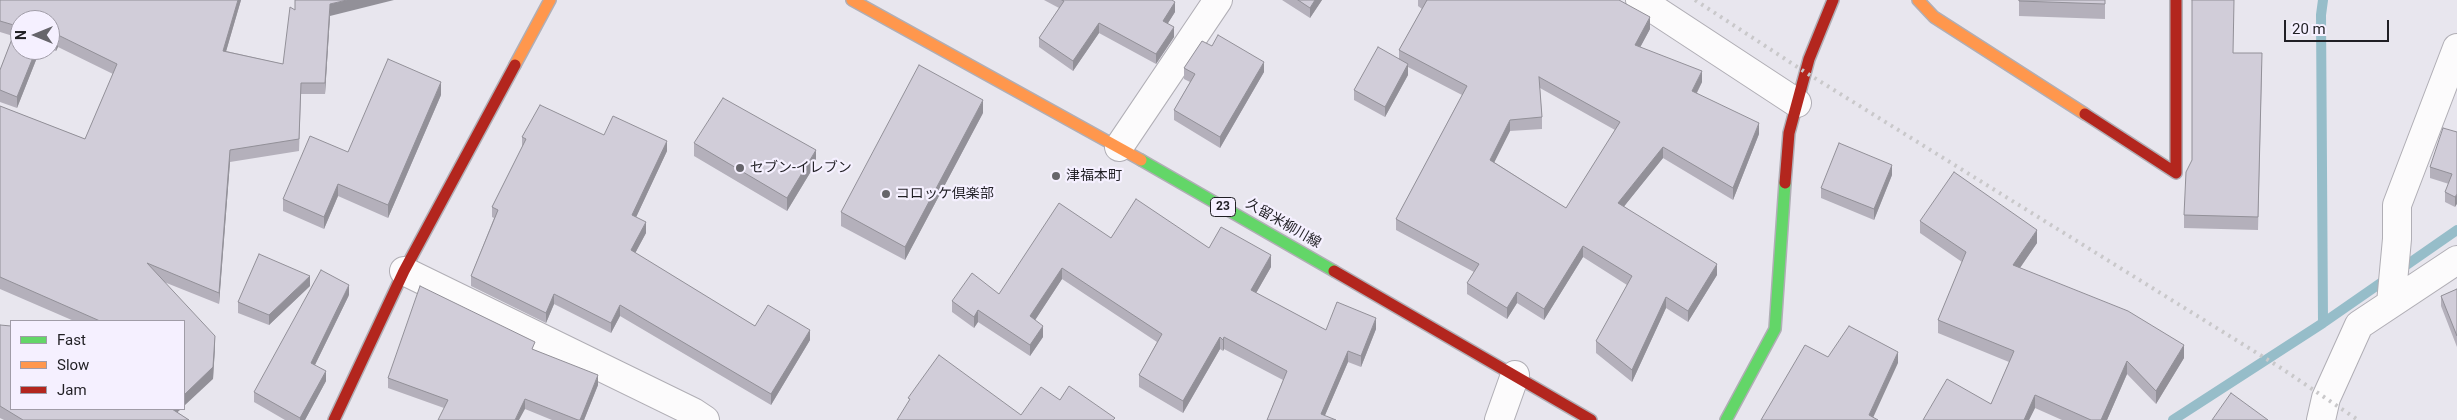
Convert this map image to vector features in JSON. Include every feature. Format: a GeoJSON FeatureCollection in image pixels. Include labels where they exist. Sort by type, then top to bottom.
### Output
{"type":"FeatureCollection","features":[{"type":"Feature","properties":{"kind":"street"},"geometry":{"type":"LineString","coordinates":[[334,420],[404,271],[550,0]]}},
{"type":"Feature","properties":{"kind":"street","name":"久留米柳川線"},"geometry":{"type":"LineString","coordinates":[[852,0],[1119,147],[1591,420]]}},
{"type":"Feature","properties":{"kind":"street"},"geometry":{"type":"LineString","coordinates":[[1119,147],[1218,0]]}},
{"type":"Feature","properties":{"kind":"street"},"geometry":{"type":"LineString","coordinates":[[1640,0],[1797,103]]}},
{"type":"Feature","properties":{"kind":"street"},"geometry":{"type":"LineString","coordinates":[[1726,420],[1774,329],[1789,134],[1809,59],[1833,0]]}},
{"type":"Feature","properties":{"kind":"street"},"geometry":{"type":"LineString","coordinates":[[1918,0],[1934,18],[2176,173],[2176,0]]}},
{"type":"Feature","properties":{"kind":"street"},"geometry":{"type":"LineString","coordinates":[[2391,303],[2397,239],[2397,206],[2457,48]]}},
{"type":"Feature","properties":{"kind":"street"},"geometry":{"type":"LineString","coordinates":[[2321,420],[2326,398],[2359,325],[2457,260]]}},
{"type":"Feature","properties":{"kind":"street"},"geometry":{"type":"LineString","coordinates":[[404,271],[693,412],[705,420]]}},
{"type":"Feature","properties":{"kind":"street"},"geometry":{"type":"LineString","coordinates":[[1499,420],[1514,375]]}},
{"type":"Feature","properties":{"kind":"building"},"geometry":{"type":"Polygon","coordinates":[[[0,0],[238,0],[223,51],[283,64],[290,7],[295,10],[295,0],[347,0],[330,4],[325,83],[301,83],[299,139],[230,150],[219,293],[147,263],[215,336],[213,367],[185,394],[185,320],[98,320],[0,277],[0,106],[85,139],[117,64],[60,36],[60,10],[10,10],[10,24],[0,21],[0,0]]]}},
{"type":"Feature","properties":{"kind":"building"},"geometry":{"type":"Polygon","coordinates":[[[1062,0],[1172,0],[1175,2],[1163,21],[1174,27],[1156,54],[1099,23],[1073,61],[1039,38],[1064,1],[1062,0]]]}},
{"type":"Feature","properties":{"kind":"building"},"geometry":{"type":"Polygon","coordinates":[[[1298,0],[1315,0],[1310,8],[1298,0]]]}},
{"type":"Feature","properties":{"kind":"building"},"geometry":{"type":"Polygon","coordinates":[[[1427,0],[1619,0],[1650,17],[1635,45],[1702,71],[1692,91],[1759,123],[1733,188],[1663,147],[1618,203],[1717,264],[1688,311],[1666,297],[1632,370],[1596,341],[1632,276],[1583,246],[1544,309],[1517,292],[1507,308],[1467,283],[1479,264],[1396,219],[1467,86],[1399,50],[1427,0]],[[1539,77],[1542,117],[1510,120],[1490,160],[1566,208],[1620,122],[1539,77]]]}},
{"type":"Feature","properties":{"kind":"building"},"geometry":{"type":"Polygon","coordinates":[[[2105,0],[2105,4],[2019,1],[2105,0]]]}},
{"type":"Feature","properties":{"kind":"building"},"geometry":{"type":"Polygon","coordinates":[[[2192,0],[2234,0],[2233,53],[2262,53],[2258,217],[2184,215],[2186,172],[2192,160],[2192,0]]]}},
{"type":"Feature","properties":{"kind":"building"},"geometry":{"type":"Polygon","coordinates":[[[1218,35],[1264,62],[1220,137],[1174,110],[1195,74],[1184,68],[1202,41],[1212,46],[1218,35]]]}},
{"type":"Feature","properties":{"kind":"building"},"geometry":{"type":"Polygon","coordinates":[[[10,44],[10,60],[32,60],[17,97],[0,90],[0,70],[10,44]]]}},
{"type":"Feature","properties":{"kind":"building"},"geometry":{"type":"Polygon","coordinates":[[[1378,47],[1408,64],[1385,107],[1354,90],[1378,47]]]}},
{"type":"Feature","properties":{"kind":"building"},"geometry":{"type":"Polygon","coordinates":[[[388,59],[441,82],[388,205],[338,184],[324,217],[283,199],[310,136],[348,152],[388,59]]]}},
{"type":"Feature","properties":{"kind":"building"},"geometry":{"type":"Polygon","coordinates":[[[919,65],[983,100],[905,247],[841,212],[919,65]]]}},
{"type":"Feature","properties":{"kind":"building"},"geometry":{"type":"Polygon","coordinates":[[[723,98],[816,150],[787,198],[694,143],[723,98]]]}},
{"type":"Feature","properties":{"kind":"building"},"geometry":{"type":"Polygon","coordinates":[[[540,105],[604,135],[613,116],[667,141],[632,215],[646,222],[631,250],[755,326],[768,305],[810,330],[771,394],[620,305],[611,323],[554,294],[546,313],[471,276],[498,210],[492,207],[526,139],[522,137],[540,105]]]}},
{"type":"Feature","properties":{"kind":"building"},"geometry":{"type":"Polygon","coordinates":[[[2443,128],[2457,132],[2457,194],[2455,197],[2445,192],[2452,174],[2430,167],[2443,128]]]}},
{"type":"Feature","properties":{"kind":"building"},"geometry":{"type":"Polygon","coordinates":[[[1839,143],[1892,165],[1874,209],[1821,188],[1839,143]]]}},
{"type":"Feature","properties":{"kind":"building"},"geometry":{"type":"Polygon","coordinates":[[[1954,172],[2037,230],[2013,265],[2128,311],[2184,345],[2156,391],[2127,361],[2101,420],[2091,420],[2035,395],[2024,420],[1923,420],[1947,379],[1991,404],[2014,351],[1938,320],[1966,252],[1920,221],[1954,172]]]}},
{"type":"Feature","properties":{"kind":"building"},"geometry":{"type":"Polygon","coordinates":[[[1136,199],[1209,248],[1221,227],[1271,255],[1251,290],[1326,330],[1337,302],[1376,318],[1361,356],[1348,351],[1321,414],[1336,420],[1267,420],[1287,371],[1224,337],[1223,340],[1220,337],[1183,401],[1139,375],[1162,334],[1062,268],[1030,316],[1043,326],[1030,345],[978,310],[974,317],[952,301],[972,273],[999,294],[1059,203],[1111,238],[1136,199]]]}},
{"type":"Feature","properties":{"kind":"building"},"geometry":{"type":"Polygon","coordinates":[[[259,254],[310,276],[269,315],[238,302],[259,254]]]}},
{"type":"Feature","properties":{"kind":"building"},"geometry":{"type":"Polygon","coordinates":[[[321,270],[349,285],[311,363],[326,371],[300,418],[254,392],[321,270]]]}},
{"type":"Feature","properties":{"kind":"building"},"geometry":{"type":"Polygon","coordinates":[[[420,286],[535,342],[532,349],[598,375],[580,420],[525,399],[515,420],[438,420],[448,400],[388,378],[420,286]]]}},
{"type":"Feature","properties":{"kind":"building"},"geometry":{"type":"Polygon","coordinates":[[[2457,289],[2457,336],[2441,296],[2457,289]]]}},
{"type":"Feature","properties":{"kind":"building"},"geometry":{"type":"Polygon","coordinates":[[[0,325],[10,326],[10,410],[174,410],[189,420],[23,420],[0,406],[0,325]]]}},
{"type":"Feature","properties":{"kind":"building"},"geometry":{"type":"Polygon","coordinates":[[[1849,326],[1898,352],[1869,415],[1878,420],[1761,420],[1805,345],[1828,357],[1849,326]]]}},
{"type":"Feature","properties":{"kind":"building"},"geometry":{"type":"Polygon","coordinates":[[[939,355],[1021,415],[1041,387],[1060,400],[1069,386],[1115,418],[1113,420],[897,420],[910,399],[908,398],[939,355]]]}},
{"type":"Feature","properties":{"kind":"building"},"geometry":{"type":"Polygon","coordinates":[[[2231,393],[2268,420],[2212,420],[2231,393]]]}},
{"type":"Feature","properties":{"kind":"waterway"},"geometry":{"type":"LineString","coordinates":[[2323,0],[2321,15],[2323,323]]}},
{"type":"Feature","properties":{"kind":"waterway"},"geometry":{"type":"LineString","coordinates":[[2173,420],[2323,323],[2457,230]]}},
{"type":"Feature","properties":{"kind":"railway"},"geometry":{"type":"LineString","coordinates":[[1695,0],[1805,72],[2281,368],[2358,420]]}},
{"type":"Feature","properties":{"kind":"traffic: fast"},"geometry":{"type":"LineString","coordinates":[[1141,160],[1334,271]]}},
{"type":"Feature","properties":{"kind":"traffic: fast"},"geometry":{"type":"LineString","coordinates":[[1726,420],[1775,329],[1785,183]]}},
{"type":"Feature","properties":{"kind":"traffic: slow"},"geometry":{"type":"LineString","coordinates":[[515,65],[550,0]]}},
{"type":"Feature","properties":{"kind":"traffic: slow"},"geometry":{"type":"LineString","coordinates":[[852,0],[1141,160]]}},
{"type":"Feature","properties":{"kind":"traffic: slow"},"geometry":{"type":"LineString","coordinates":[[1918,0],[1934,17],[2085,114]]}},
{"type":"Feature","properties":{"kind":"traffic: jam"},"geometry":{"type":"LineString","coordinates":[[1785,183],[1789,133],[1809,59],[1833,0]]}},
{"type":"Feature","properties":{"kind":"traffic: jam"},"geometry":{"type":"LineString","coordinates":[[2085,114],[2176,173],[2176,0]]}},
{"type":"Feature","properties":{"kind":"traffic: jam"},"geometry":{"type":"LineString","coordinates":[[334,420],[404,271],[515,65]]}},
{"type":"Feature","properties":{"kind":"traffic: jam"},"geometry":{"type":"LineString","coordinates":[[1334,271],[1591,420]]}},
{"type":"Feature","properties":{"kind":"place","name":"セブン-イレブン"},"geometry":{"type":"Point","coordinates":[740,168]}},
{"type":"Feature","properties":{"kind":"place","name":"津福本町"},"geometry":{"type":"Point","coordinates":[1056,176]}},
{"type":"Feature","properties":{"kind":"place","name":"コロッケ倶楽部"},"geometry":{"type":"Point","coordinates":[886,194]}}]}
